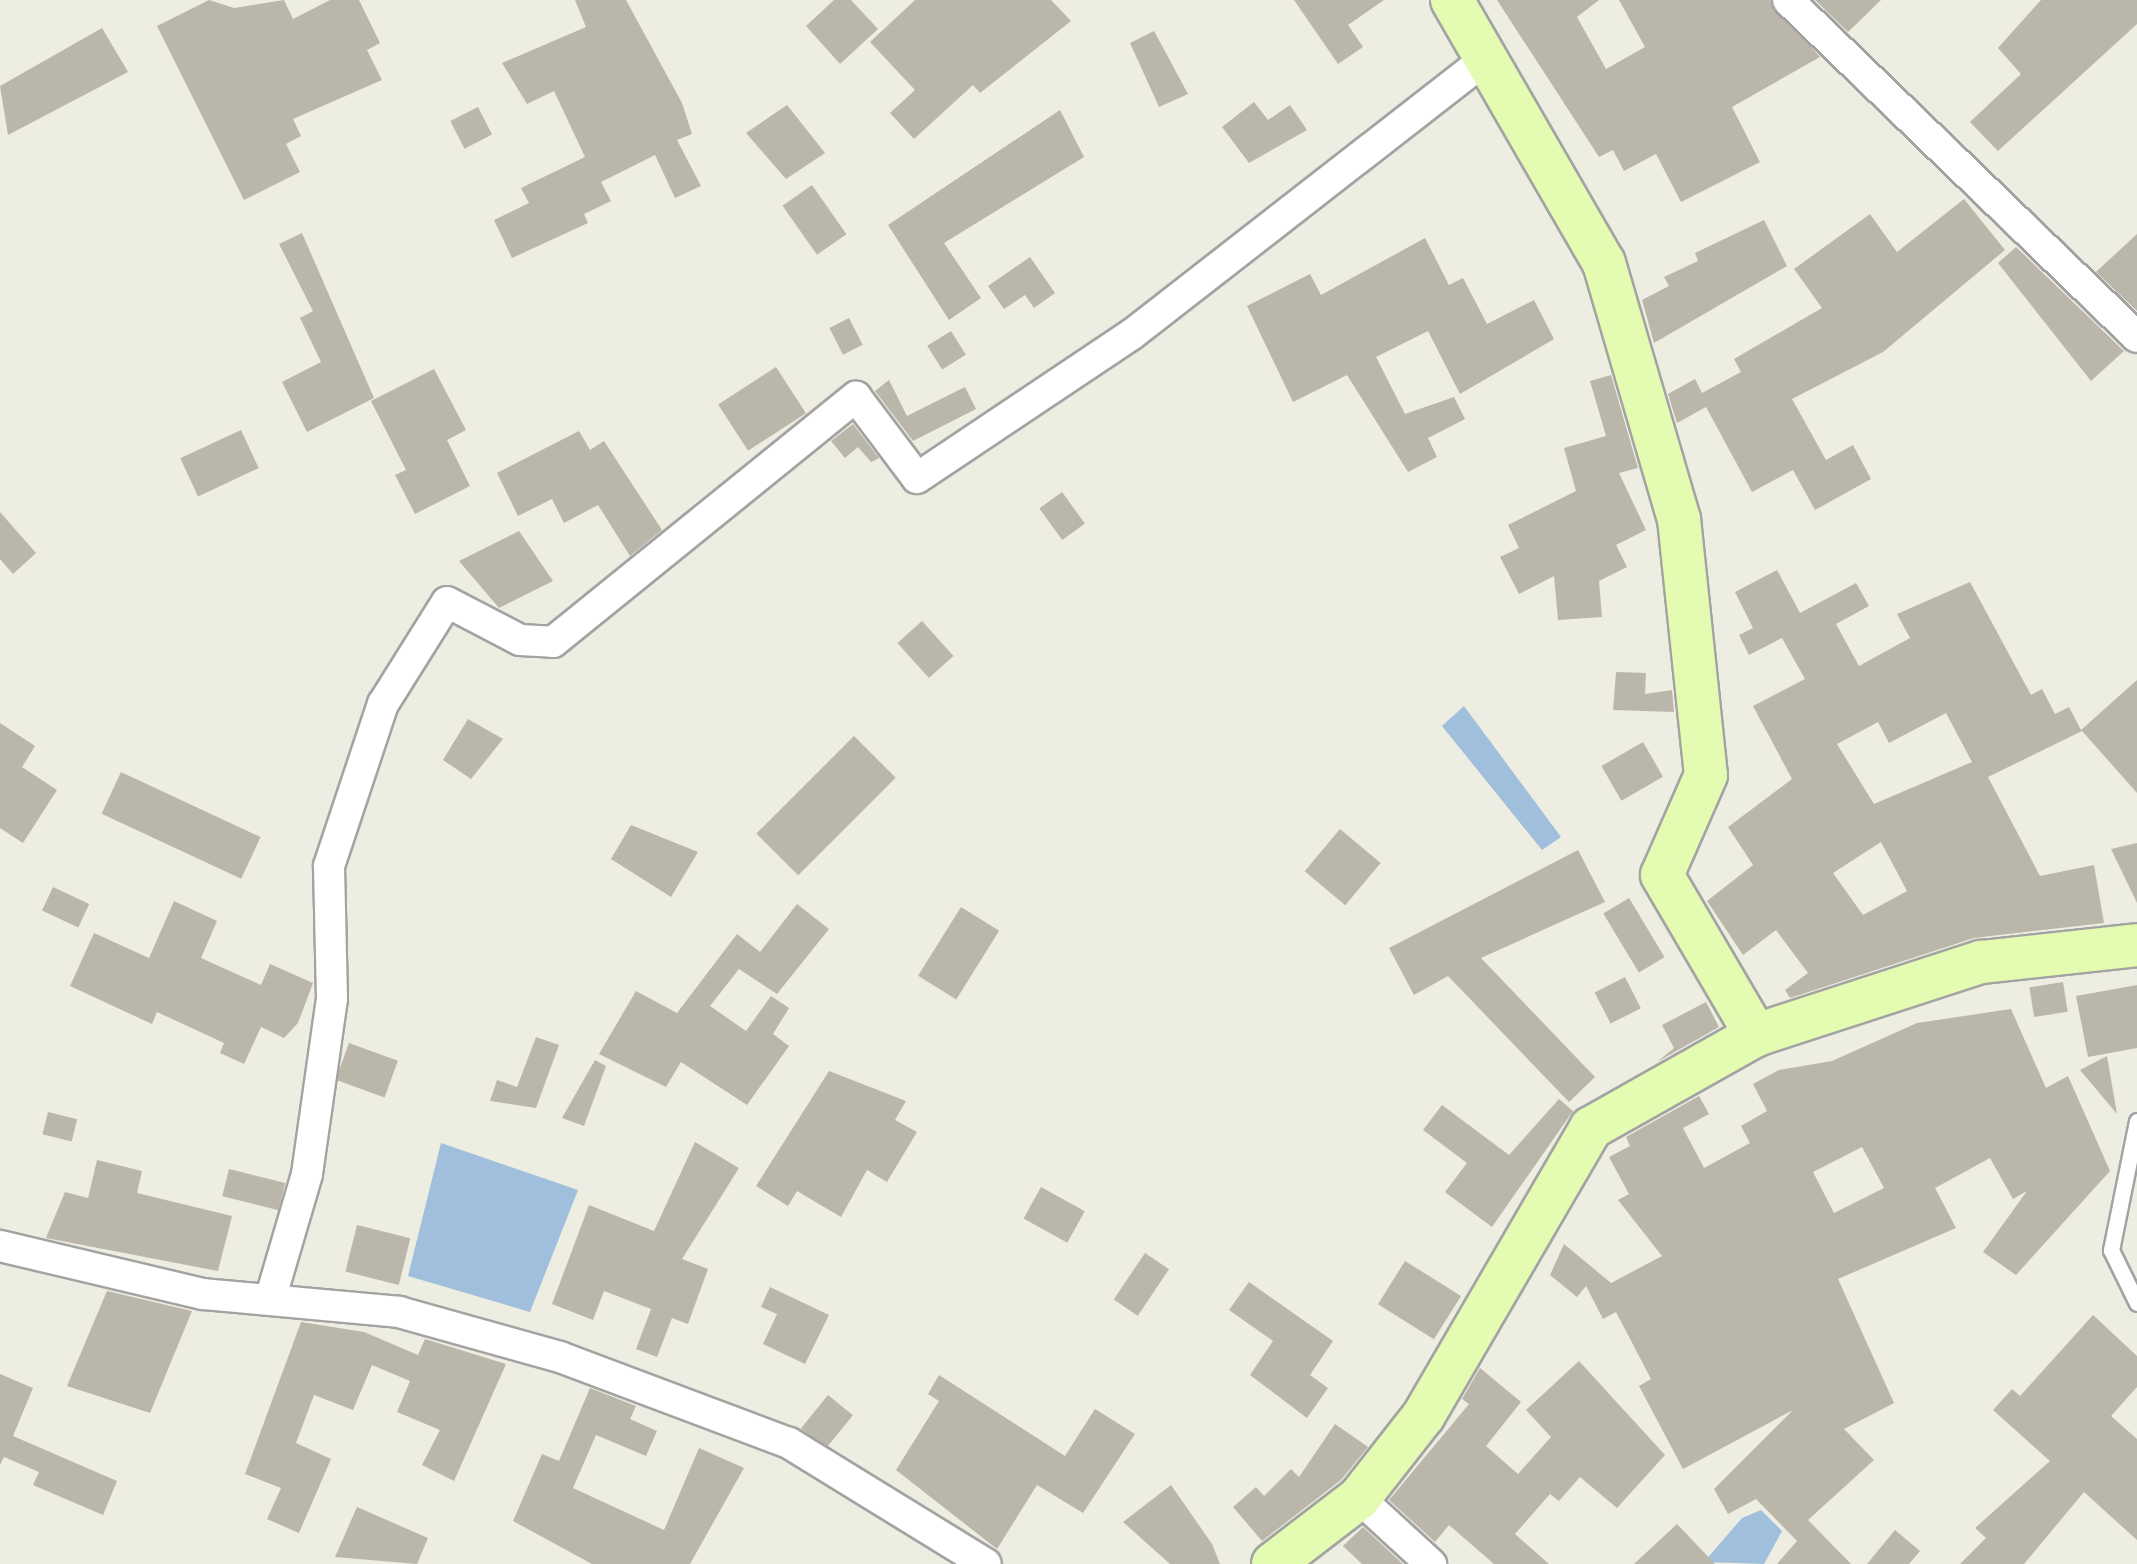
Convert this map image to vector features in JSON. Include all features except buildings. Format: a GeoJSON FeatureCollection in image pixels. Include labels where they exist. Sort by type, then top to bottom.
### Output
{"type":"FeatureCollection","features":[{"type":"Feature","properties":{"kind":"main road"},"geometry":{"type":"LineString","coordinates":[[1452,0],[1488,56],[1604,264],[1680,519],[1706,776],[1662,875],[1756,1035]]}},
{"type":"Feature","properties":{"kind":"main road"},"geometry":{"type":"LineString","coordinates":[[1273,1564],[1359,1498],[1424,1415],[1591,1128],[1756,1035],[1981,962],[2137,945]]}},
{"type":"Feature","properties":{"kind":"street"},"geometry":{"type":"LineString","coordinates":[[1788,0],[2137,337]]}},
{"type":"Feature","properties":{"kind":"street"},"geometry":{"type":"LineString","coordinates":[[270,1300],[308,1174],[332,999],[329,866],[383,704],[448,602],[520,640],[553,642],[856,397],[918,478],[1131,334],[1488,56]]}},
{"type":"Feature","properties":{"kind":"street"},"geometry":{"type":"LineString","coordinates":[[0,1246],[203,1294],[399,1312],[560,1357],[789,1443],[986,1564]]}},
{"type":"Feature","properties":{"kind":"street"},"geometry":{"type":"LineString","coordinates":[[1359,1498],[1431,1564]]}},
{"type":"Feature","properties":{"kind":"lane"},"geometry":{"type":"LineString","coordinates":[[2137,1121],[2111,1250],[2137,1303]]}},
{"type":"Feature","properties":{"kind":"water"},"geometry":{"type":"Polygon","coordinates":[[[1464,706],[1561,837],[1542,850],[1442,726],[1464,706]]]}},
{"type":"Feature","properties":{"kind":"water"},"geometry":{"type":"Polygon","coordinates":[[[441,1143],[578,1190],[530,1312],[408,1276],[441,1143]]]}},
{"type":"Feature","properties":{"kind":"water"},"geometry":{"type":"Polygon","coordinates":[[[1761,1510],[1782,1531],[1764,1564],[1704,1562],[1742,1518],[1761,1510]]]}}]}
